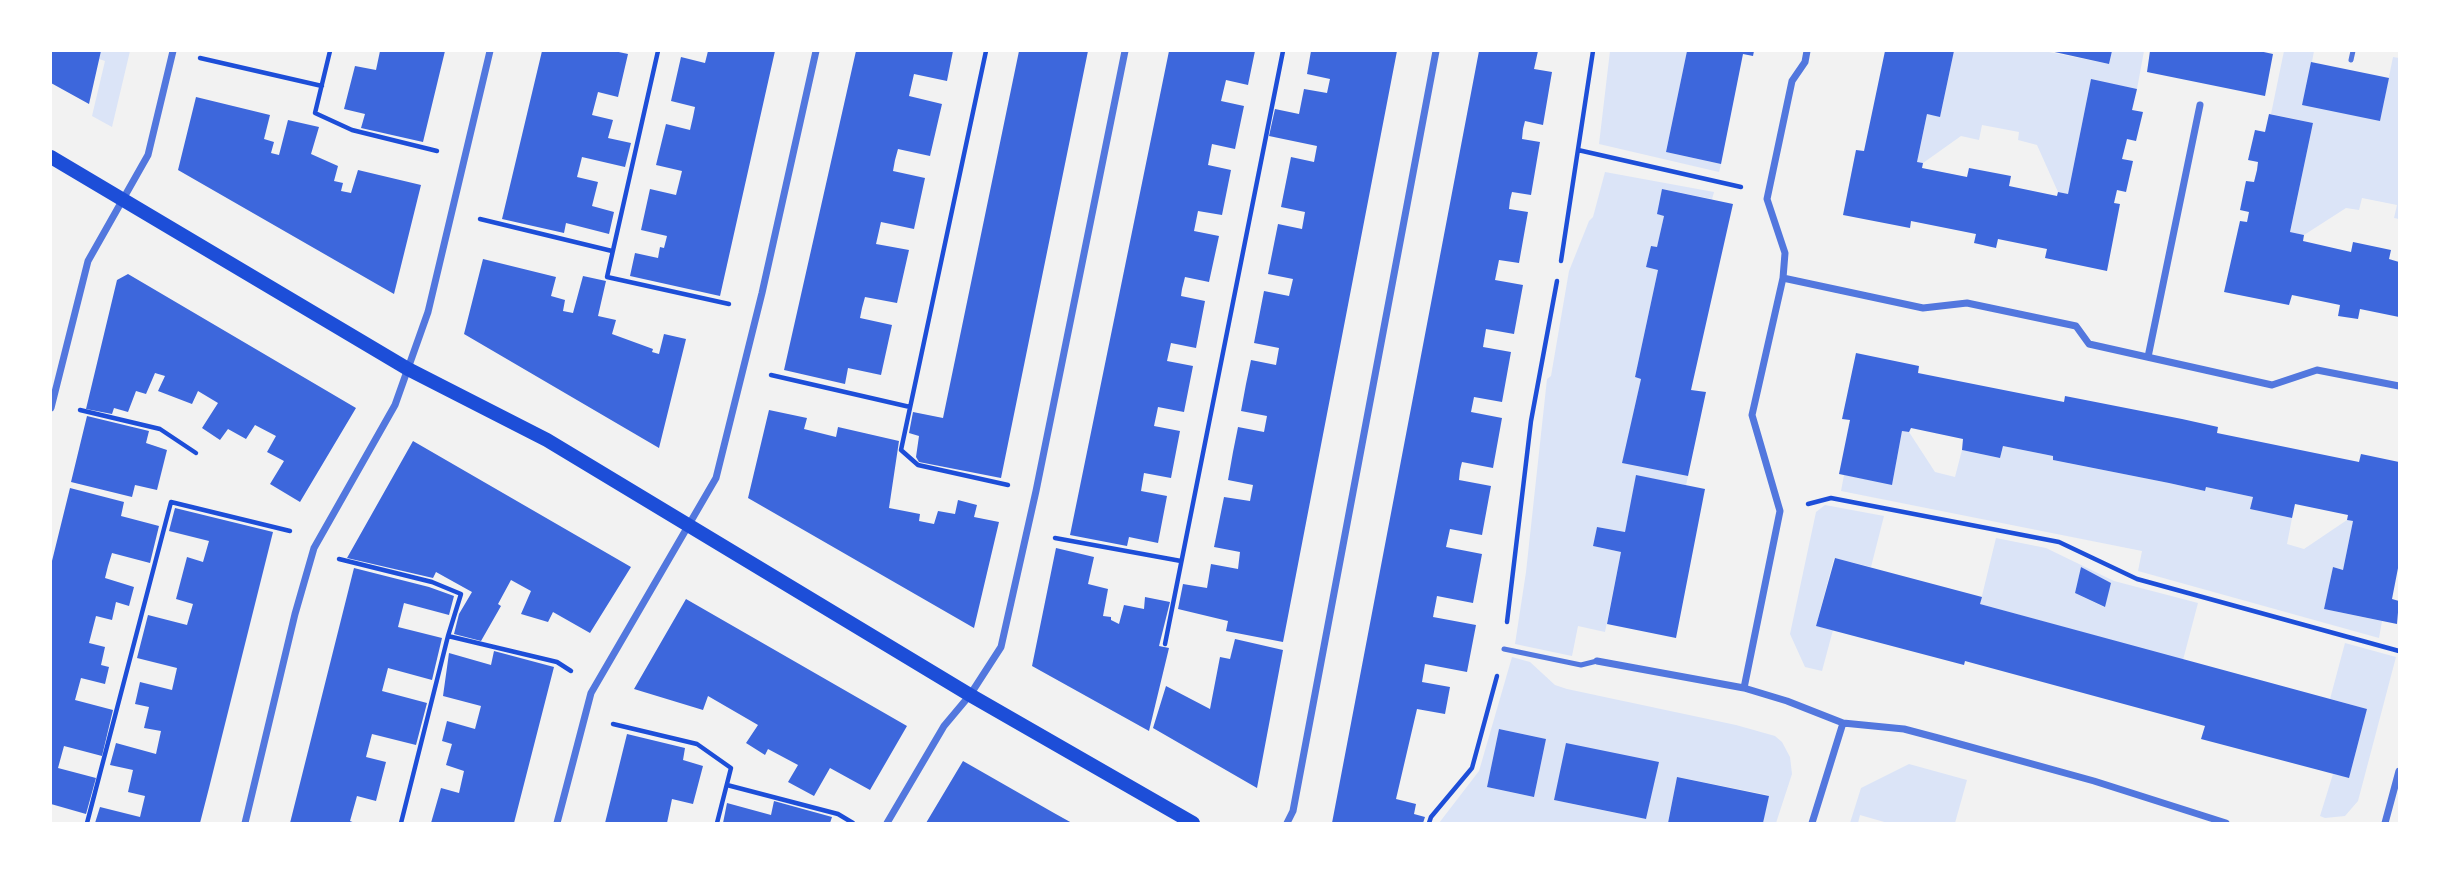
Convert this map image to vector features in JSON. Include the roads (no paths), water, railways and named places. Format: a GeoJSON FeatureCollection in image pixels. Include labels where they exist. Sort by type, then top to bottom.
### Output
{"type":"FeatureCollection","features":[{"type":"Feature","properties":{"kind":"main road"},"geometry":{"type":"LineString","coordinates":[[51,157],[408,369],[522,426],[970,695],[1193,823]]}},
{"type":"Feature","properties":{"kind":"street"},"geometry":{"type":"LineString","coordinates":[[51,406],[88,261],[148,155],[173,51]]}},
{"type":"Feature","properties":{"kind":"street"},"geometry":{"type":"LineString","coordinates":[[245,823],[295,614],[313,553],[395,405],[428,312],[490,51]]}},
{"type":"Feature","properties":{"kind":"street"},"geometry":{"type":"LineString","coordinates":[[557,823],[590,693],[716,478],[758,310],[816,51]]}},
{"type":"Feature","properties":{"kind":"street"},"geometry":{"type":"LineString","coordinates":[[887,823],[944,726],[970,695],[1002,648],[1125,51]]}},
{"type":"Feature","properties":{"kind":"street"},"geometry":{"type":"LineString","coordinates":[[1287,823],[1293,811],[1436,51]]}},
{"type":"Feature","properties":{"kind":"street"},"geometry":{"type":"LineString","coordinates":[[1744,688],[1780,511],[1752,415],[1783,278],[1785,253],[1767,200],[1792,81],[1805,62],[1807,51]]}},
{"type":"Feature","properties":{"kind":"street"},"geometry":{"type":"LineString","coordinates":[[2148,357],[2200,105]]}},
{"type":"Feature","properties":{"kind":"street"},"geometry":{"type":"LineString","coordinates":[[1783,278],[1923,308],[1968,303],[2076,326],[2089,344],[2272,384],[2317,370],[2399,386]]}},
{"type":"Feature","properties":{"kind":"street"},"geometry":{"type":"LineString","coordinates":[[1597,661],[1744,688],[1843,723],[1904,729],[2094,781],[2226,823]]}},
{"type":"Feature","properties":{"kind":"street"},"geometry":{"type":"LineString","coordinates":[[1812,823],[1843,723]]}},
{"type":"Feature","properties":{"kind":"street"},"geometry":{"type":"LineString","coordinates":[[2385,823],[2399,771]]}},
{"type":"Feature","properties":{"kind":"lane"},"geometry":{"type":"LineString","coordinates":[[2351,60],[2353,51]]}},
{"type":"Feature","properties":{"kind":"lane"},"geometry":{"type":"LineString","coordinates":[[1504,649],[1581,665],[1597,661]]}}]}
